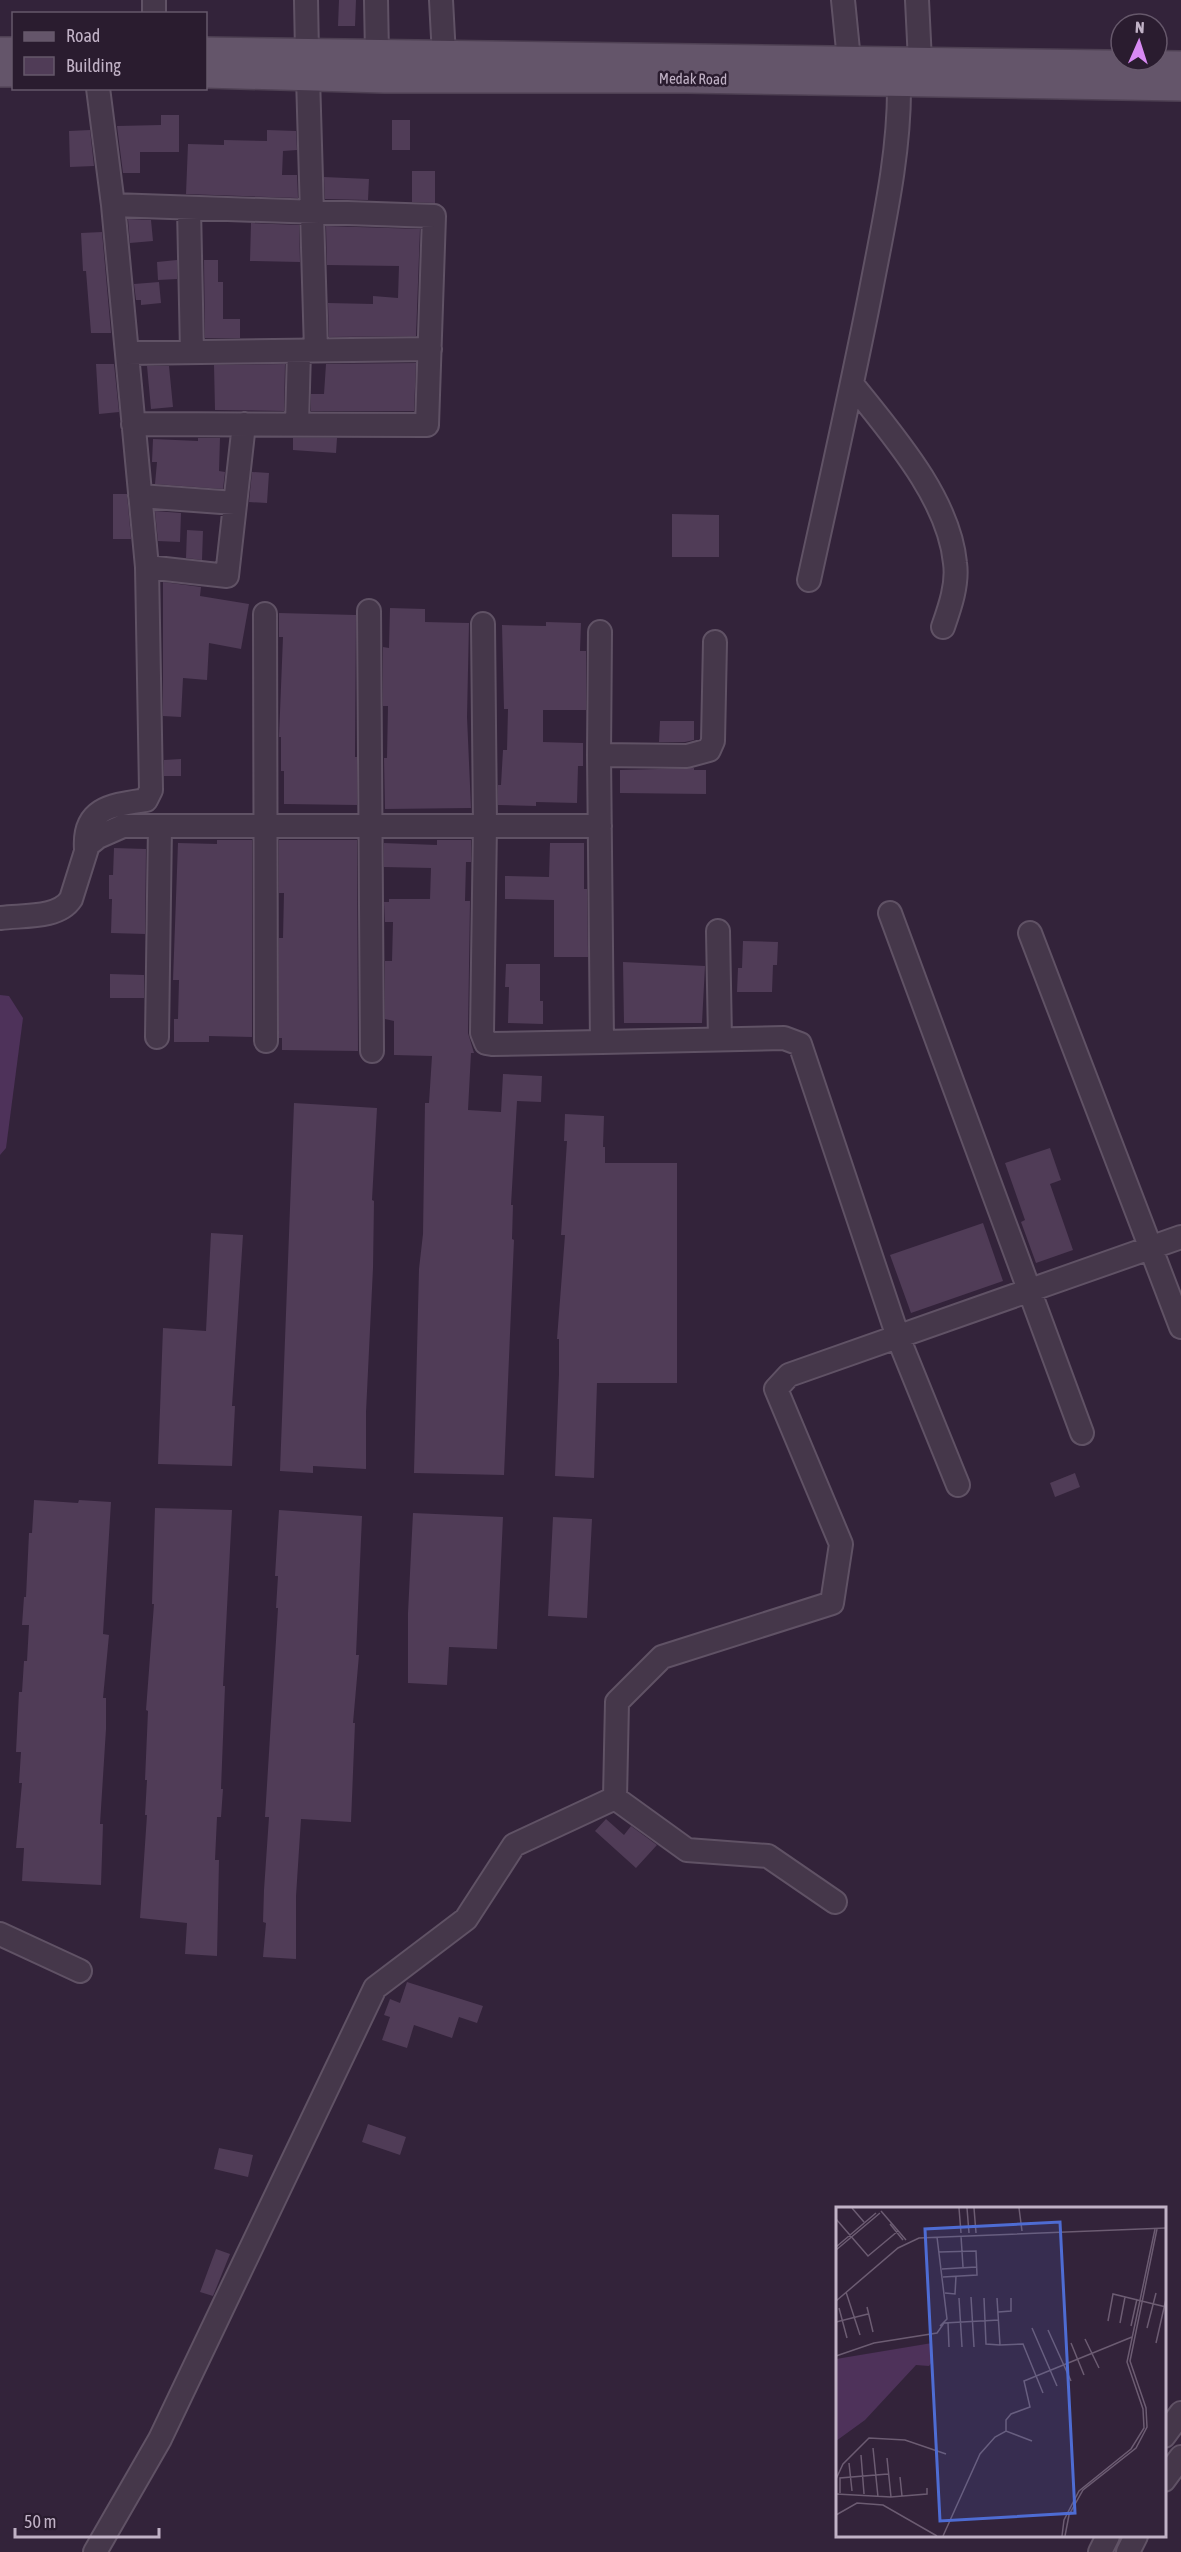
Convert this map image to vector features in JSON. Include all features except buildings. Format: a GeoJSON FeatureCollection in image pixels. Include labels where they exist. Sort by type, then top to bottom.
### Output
{"type":"FeatureCollection","features":[{"type":"Feature","properties":{"kind":"main road","name":"Medak Road"},"geometry":{"type":"LineString","coordinates":[[207,51],[308,64],[674,79],[899,82],[1000,73],[1181,65]]}},
{"type":"Feature","properties":{"kind":"main road","name":"Medak Road"},"geometry":{"type":"LineString","coordinates":[[207,74],[308,64],[377,54],[849,60],[920,61],[1000,73],[1181,87]]}},
{"type":"Feature","properties":{"kind":"street"},"geometry":{"type":"LineString","coordinates":[[297,424],[308,350],[312,212],[306,0]]}},
{"type":"Feature","properties":{"kind":"street"},"geometry":{"type":"LineString","coordinates":[[376,0],[377,54]]}},
{"type":"Feature","properties":{"kind":"street"},"geometry":{"type":"LineString","coordinates":[[441,0],[444,56]]}},
{"type":"Feature","properties":{"kind":"street"},"geometry":{"type":"LineString","coordinates":[[843,0],[849,60]]}},
{"type":"Feature","properties":{"kind":"street"},"geometry":{"type":"LineString","coordinates":[[917,0],[920,61]]}},
{"type":"Feature","properties":{"kind":"street"},"geometry":{"type":"LineString","coordinates":[[809,580],[879,251],[898,134],[899,82]]}},
{"type":"Feature","properties":{"kind":"street"},"geometry":{"type":"LineString","coordinates":[[0,918],[52,912],[66,906],[71,899],[86,849],[85,833],[94,817],[109,805],[146,800],[151,790],[147,567],[113,205],[98,90]]}},
{"type":"Feature","properties":{"kind":"street"},"geometry":{"type":"LineString","coordinates":[[113,205],[434,216],[427,425],[134,423]]}},
{"type":"Feature","properties":{"kind":"street"},"geometry":{"type":"LineString","coordinates":[[189,208],[192,352]]}},
{"type":"Feature","properties":{"kind":"street"},"geometry":{"type":"LineString","coordinates":[[127,353],[430,349]]}},
{"type":"Feature","properties":{"kind":"street"},"geometry":{"type":"LineString","coordinates":[[852,384],[919,471],[947,532],[956,564],[952,598],[943,627]]}},
{"type":"Feature","properties":{"kind":"street"},"geometry":{"type":"LineString","coordinates":[[147,567],[227,576],[244,424]]}},
{"type":"Feature","properties":{"kind":"street"},"geometry":{"type":"LineString","coordinates":[[140,496],[235,503]]}},
{"type":"Feature","properties":{"kind":"street"},"geometry":{"type":"LineString","coordinates":[[369,611],[372,1051]]}},
{"type":"Feature","properties":{"kind":"street"},"geometry":{"type":"LineString","coordinates":[[265,614],[266,1041]]}},
{"type":"Feature","properties":{"kind":"street"},"geometry":{"type":"LineString","coordinates":[[483,624],[485,824],[482,1033],[486,1042],[492,1044],[784,1038],[800,1044],[898,1337],[958,1485]]}},
{"type":"Feature","properties":{"kind":"street"},"geometry":{"type":"LineString","coordinates":[[600,632],[602,1042]]}},
{"type":"Feature","properties":{"kind":"street"},"geometry":{"type":"LineString","coordinates":[[599,755],[687,756],[709,750],[713,741],[715,642]]}},
{"type":"Feature","properties":{"kind":"street"},"geometry":{"type":"LineString","coordinates":[[86,849],[98,837],[123,826],[485,824],[600,826]]}},
{"type":"Feature","properties":{"kind":"street"},"geometry":{"type":"LineString","coordinates":[[156,1037],[160,826]]}},
{"type":"Feature","properties":{"kind":"street"},"geometry":{"type":"LineString","coordinates":[[890,913],[1028,1292],[1082,1433]]}},
{"type":"Feature","properties":{"kind":"street"},"geometry":{"type":"LineString","coordinates":[[718,931],[720,1040]]}},
{"type":"Feature","properties":{"kind":"street"},"geometry":{"type":"LineString","coordinates":[[1030,933],[1181,1328]]}},
{"type":"Feature","properties":{"kind":"street"},"geometry":{"type":"LineString","coordinates":[[615,1798],[617,1702],[663,1657],[832,1603],[841,1544],[776,1389],[789,1375],[1181,1238]]}},
{"type":"Feature","properties":{"kind":"street"},"geometry":{"type":"LineString","coordinates":[[615,1798],[687,1850],[768,1856],[835,1902]]}},
{"type":"Feature","properties":{"kind":"street"},"geometry":{"type":"LineString","coordinates":[[95,2552],[160,2439],[375,1988],[466,1919],[514,1845],[615,1798]]}},
{"type":"Feature","properties":{"kind":"street"},"geometry":{"type":"LineString","coordinates":[[0,1934],[80,1971]]}},
{"type":"Feature","properties":{"kind":"street"},"geometry":{"type":"LineString","coordinates":[[1166,2477],[1181,2457]]}},
{"type":"Feature","properties":{"kind":"street"},"geometry":{"type":"LineString","coordinates":[[1100,2552],[1107,2537]]}},
{"type":"Feature","properties":{"kind":"street"},"geometry":{"type":"LineString","coordinates":[[1128,2552],[1135,2537]]}},
{"type":"Feature","properties":{"kind":"shaded area"},"geometry":{"type":"Polygon","coordinates":[[[0,995],[9,996],[23,1018],[6,1148],[0,1155],[0,995]]]}}]}
